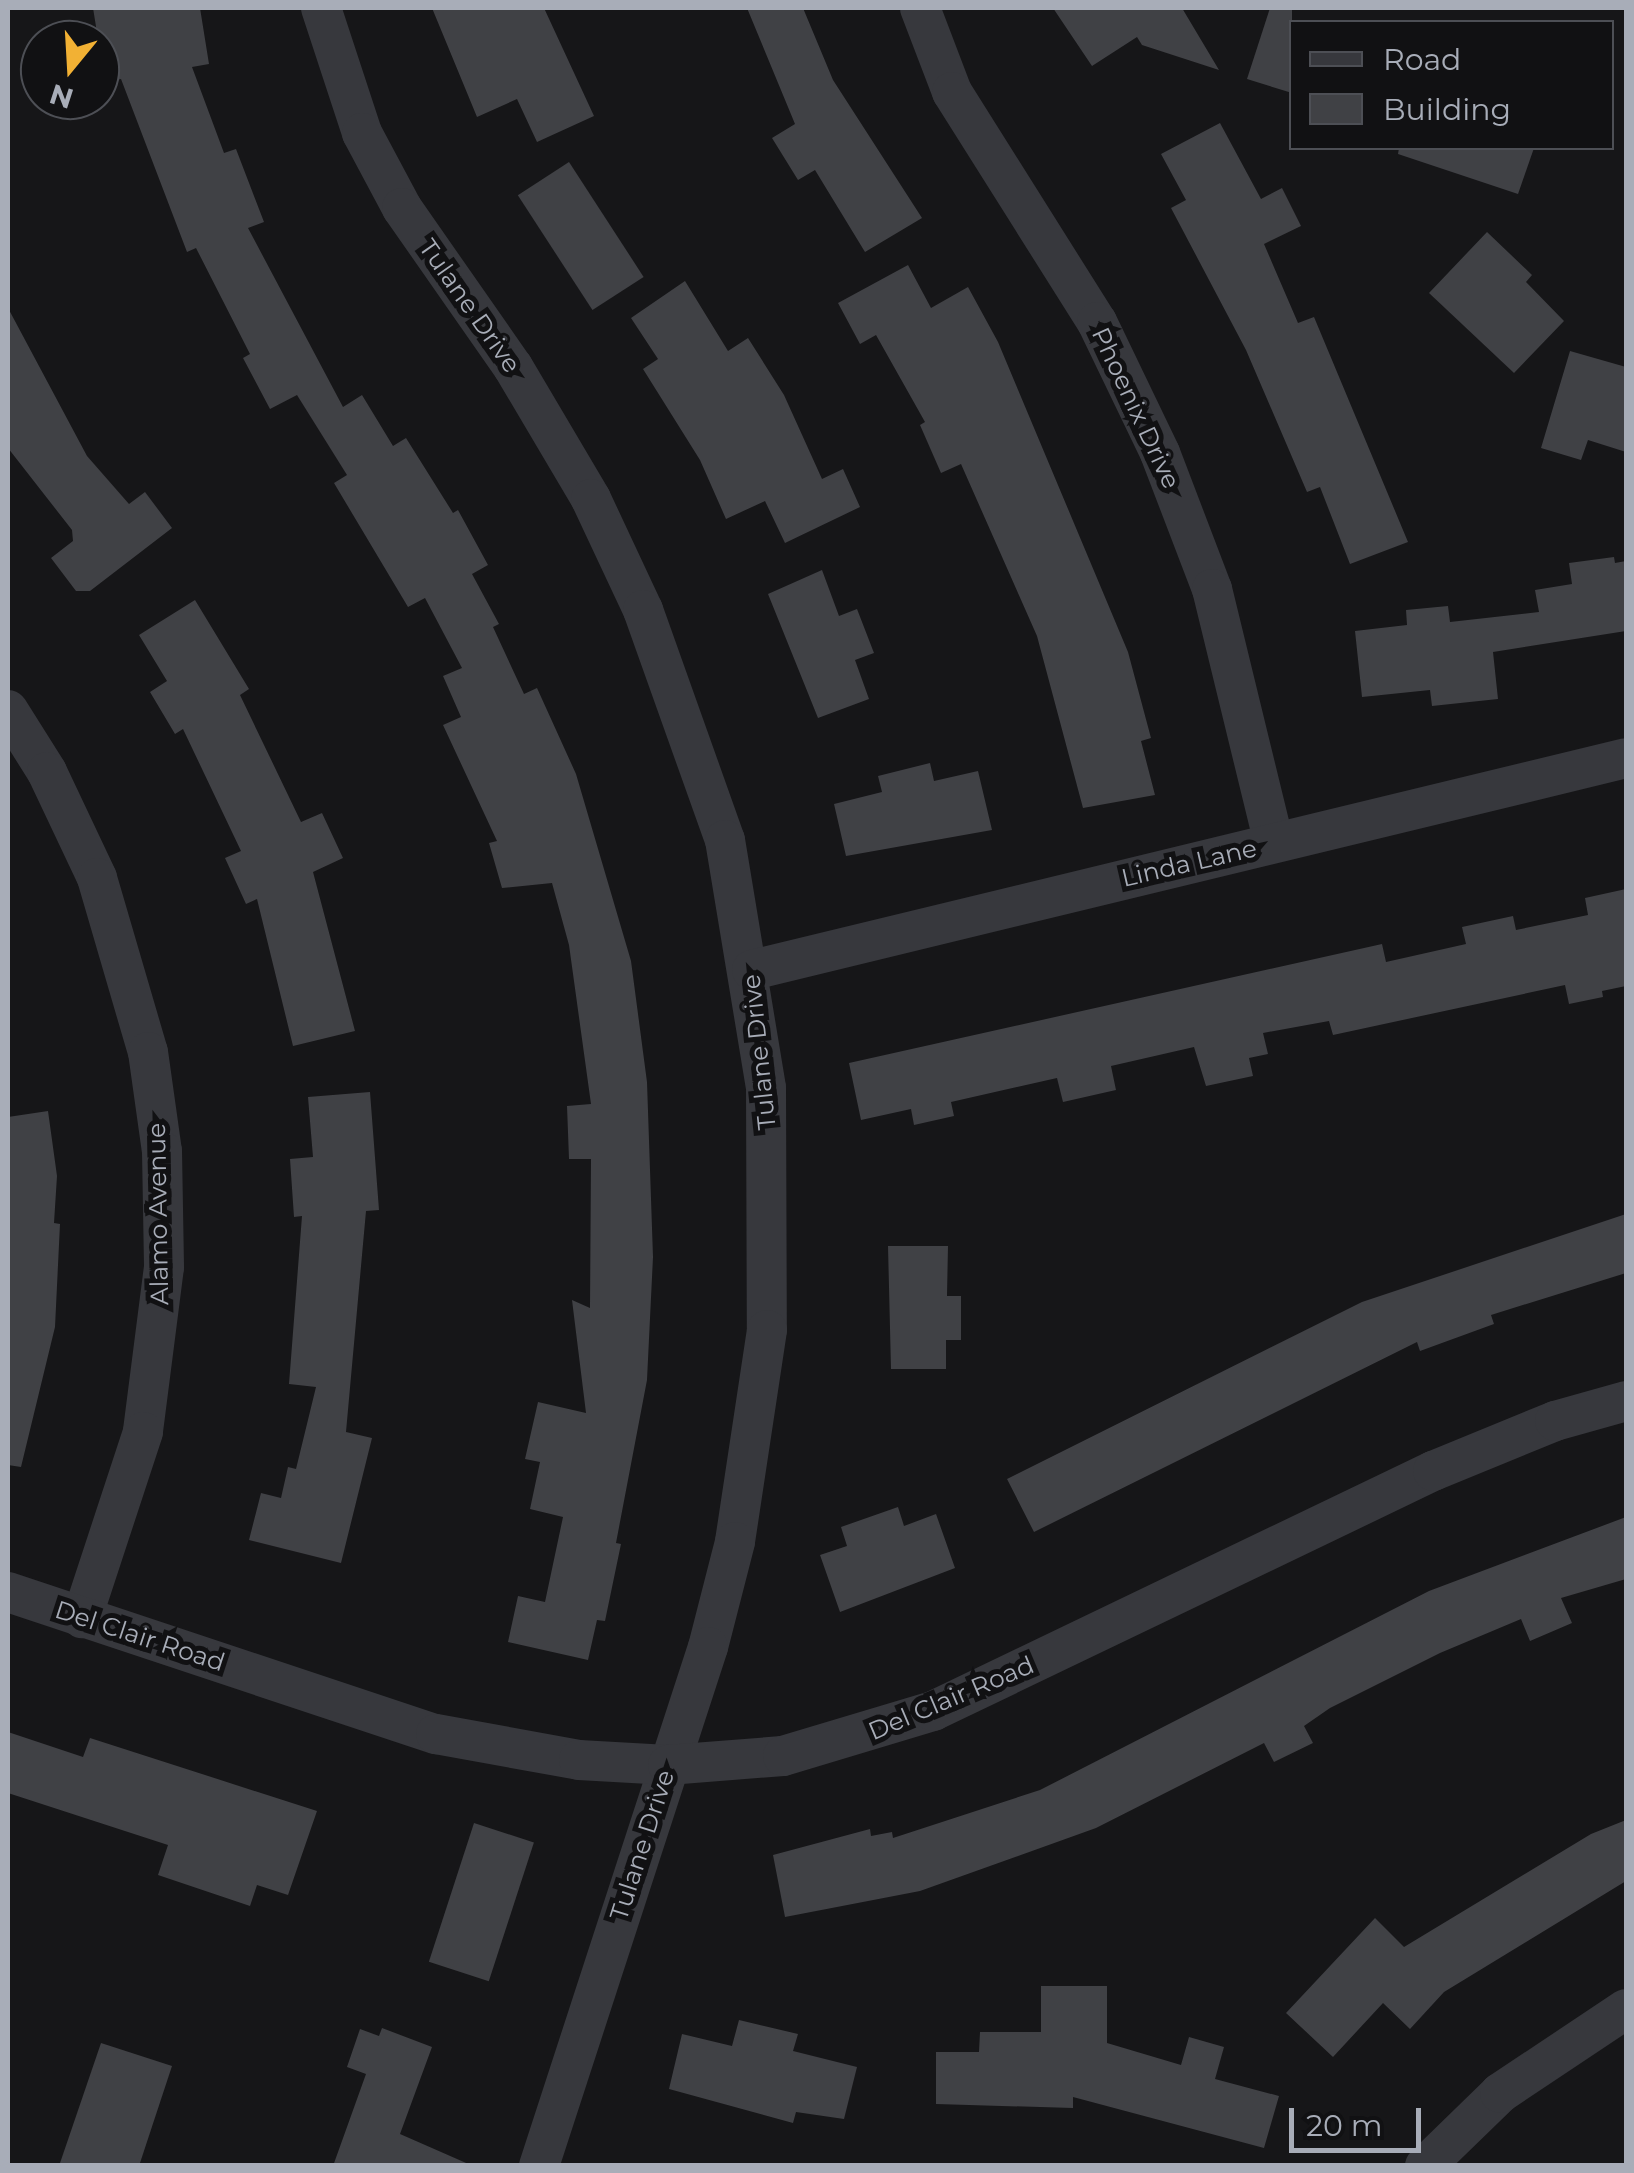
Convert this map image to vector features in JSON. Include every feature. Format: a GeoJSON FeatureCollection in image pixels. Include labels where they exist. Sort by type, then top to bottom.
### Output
{"type":"FeatureCollection","features":[{"type":"Feature","properties":{"kind":"street","name":"Tulane Drive"},"geometry":{"type":"LineString","coordinates":[[321,8],[378,163],[513,367],[590,499],[643,610],[725,840],[752,970],[771,1195],[767,1330],[735,1542],[551,2162]]}},
{"type":"Feature","properties":{"kind":"street","name":"Phoenix Drive"},"geometry":{"type":"LineString","coordinates":[[920,8],[952,92],[1087,306],[1160,453],[1212,589],[1274,842]]}},
{"type":"Feature","properties":{"kind":"street","name":"Alamo Avenue"},"geometry":{"type":"LineString","coordinates":[[8,710],[47,772],[97,878],[144,1036],[162,1152],[164,1268],[148,1399],[121,1512],[82,1618]]}},
{"type":"Feature","properties":{"kind":"street","name":"Linda Lane"},"geometry":{"type":"LineString","coordinates":[[752,970],[1626,758]]}},
{"type":"Feature","properties":{"kind":"street","name":"Del Clair Road"},"geometry":{"type":"LineString","coordinates":[[8,1592],[436,1734],[579,1760],[668,1765],[783,1756],[933,1711],[1433,1471],[1555,1421],[1626,1401]]}},
{"type":"Feature","properties":{"kind":"street"},"geometry":{"type":"LineString","coordinates":[[1425,2166],[1500,2093],[1626,2009]]}},
{"type":"Feature","properties":{"kind":"building"},"geometry":{"type":"Polygon","coordinates":[[[93,8],[200,8],[209,64],[192,67],[224,153],[236,149],[264,222],[248,228],[343,407],[362,395],[393,446],[406,438],[453,513],[458,510],[488,565],[472,574],[499,624],[493,627],[524,694],[537,688],[576,774],[631,961],[647,1082],[653,1257],[647,1380],[616,1543],[621,1544],[605,1621],[597,1620],[588,1660],[508,1642],[518,1596],[545,1602],[563,1517],[530,1509],[540,1462],[525,1459],[538,1402],[586,1413],[572,1300],[590,1308],[591,1159],[569,1159],[567,1106],[591,1104],[569,945],[552,883],[502,888],[489,843],[497,841],[443,725],[461,717],[443,676],[462,668],[425,598],[408,607],[334,483],[347,475],[297,395],[270,409],[243,358],[250,354],[196,248],[187,252],[120,79],[120,20],[95,20],[93,8]]]}},
{"type":"Feature","properties":{"kind":"building"},"geometry":{"type":"Polygon","coordinates":[[[432,8],[544,8],[594,116],[537,142],[517,99],[477,117],[432,8]]]}},
{"type":"Feature","properties":{"kind":"building"},"geometry":{"type":"Polygon","coordinates":[[[747,8],[803,8],[833,80],[922,218],[865,252],[815,170],[798,180],[772,138],[795,124],[747,8]]]}},
{"type":"Feature","properties":{"kind":"building"},"geometry":{"type":"Polygon","coordinates":[[[1053,8],[1182,8],[1219,70],[1142,45],[1137,37],[1092,66],[1053,8]]]}},
{"type":"Feature","properties":{"kind":"building"},"geometry":{"type":"Polygon","coordinates":[[[1270,8],[1292,8],[1289,92],[1247,79],[1270,8]]]}},
{"type":"Feature","properties":{"kind":"building"},"geometry":{"type":"Polygon","coordinates":[[[1220,123],[1261,199],[1282,188],[1301,226],[1264,244],[1298,323],[1314,317],[1408,542],[1350,564],[1320,487],[1307,492],[1246,350],[1171,208],[1186,200],[1161,154],[1220,123]]]}},
{"type":"Feature","properties":{"kind":"building"},"geometry":{"type":"Polygon","coordinates":[[[1399,150],[1533,150],[1518,194],[1398,154],[1399,150]]]}},
{"type":"Feature","properties":{"kind":"building"},"geometry":{"type":"Polygon","coordinates":[[[569,162],[644,277],[592,310],[518,195],[569,162]]]}},
{"type":"Feature","properties":{"kind":"building"},"geometry":{"type":"Polygon","coordinates":[[[1487,232],[1532,275],[1526,282],[1564,321],[1514,373],[1429,293],[1487,232]]]}},
{"type":"Feature","properties":{"kind":"building"},"geometry":{"type":"Polygon","coordinates":[[[908,265],[931,308],[968,287],[998,342],[1128,652],[1151,738],[1141,741],[1155,795],[1083,808],[1037,636],[961,464],[941,473],[920,425],[925,422],[876,335],[860,344],[838,303],[908,265]]]}},
{"type":"Feature","properties":{"kind":"building"},"geometry":{"type":"Polygon","coordinates":[[[685,281],[728,351],[748,338],[784,395],[822,479],[843,469],[860,507],[785,543],[765,501],[726,519],[700,460],[643,369],[658,359],[631,318],[685,281]]]}},
{"type":"Feature","properties":{"kind":"building"},"geometry":{"type":"Polygon","coordinates":[[[8,308],[87,456],[129,504],[145,492],[172,528],[90,591],[76,591],[51,558],[73,541],[72,530],[8,448],[8,308]]]}},
{"type":"Feature","properties":{"kind":"building"},"geometry":{"type":"Polygon","coordinates":[[[1570,351],[1626,367],[1626,452],[1588,440],[1581,460],[1541,448],[1570,351]]]}},
{"type":"Feature","properties":{"kind":"building"},"geometry":{"type":"Polygon","coordinates":[[[1614,557],[1615,563],[1626,561],[1626,631],[1493,652],[1498,699],[1432,706],[1430,690],[1362,697],[1355,631],[1407,625],[1406,610],[1448,606],[1450,622],[1539,612],[1535,590],[1572,584],[1569,563],[1614,557]]]}},
{"type":"Feature","properties":{"kind":"building"},"geometry":{"type":"Polygon","coordinates":[[[822,570],[839,616],[857,609],[874,653],[855,660],[869,699],[818,718],[768,594],[822,570]]]}},
{"type":"Feature","properties":{"kind":"building"},"geometry":{"type":"Polygon","coordinates":[[[195,600],[249,689],[240,695],[301,822],[322,813],[343,858],[313,872],[355,1031],[293,1046],[257,899],[246,904],[225,858],[241,851],[183,729],[175,734],[150,692],[167,681],[139,635],[195,600]]]}},
{"type":"Feature","properties":{"kind":"building"},"geometry":{"type":"Polygon","coordinates":[[[930,763],[934,781],[978,771],[992,830],[846,856],[834,804],[882,792],[878,776],[930,763]]]}},
{"type":"Feature","properties":{"kind":"building"},"geometry":{"type":"Polygon","coordinates":[[[1626,889],[1626,986],[1602,991],[1603,997],[1569,1004],[1565,985],[1333,1035],[1329,1021],[1263,1033],[1268,1054],[1249,1058],[1253,1076],[1206,1086],[1194,1047],[1111,1066],[1116,1090],[1063,1102],[1057,1078],[951,1102],[954,1116],[914,1125],[911,1109],[861,1120],[849,1063],[1382,944],[1386,962],[1466,944],[1462,927],[1513,916],[1516,930],[1588,915],[1585,898],[1626,889]]]}},
{"type":"Feature","properties":{"kind":"building"},"geometry":{"type":"Polygon","coordinates":[[[370,1092],[379,1210],[366,1211],[346,1432],[372,1438],[341,1563],[249,1540],[261,1493],[281,1498],[288,1467],[296,1469],[316,1387],[289,1384],[302,1216],[294,1217],[290,1159],[313,1157],[308,1097],[370,1092]]]}},
{"type":"Feature","properties":{"kind":"building"},"geometry":{"type":"Polygon","coordinates":[[[48,1111],[57,1176],[54,1223],[60,1224],[55,1327],[21,1467],[8,1465],[8,1117],[48,1111]]]}},
{"type":"Feature","properties":{"kind":"building"},"geometry":{"type":"Polygon","coordinates":[[[1626,1214],[1626,1273],[1491,1315],[1494,1324],[1420,1351],[1417,1342],[1034,1532],[1007,1479],[1362,1302],[1626,1214]]]}},
{"type":"Feature","properties":{"kind":"building"},"geometry":{"type":"Polygon","coordinates":[[[888,1246],[948,1246],[947,1296],[961,1296],[961,1340],[946,1340],[946,1369],[891,1369],[888,1246]]]}},
{"type":"Feature","properties":{"kind":"building"},"geometry":{"type":"Polygon","coordinates":[[[898,1507],[904,1526],[936,1514],[955,1568],[840,1612],[820,1555],[847,1546],[841,1527],[898,1507]]]}},
{"type":"Feature","properties":{"kind":"building"},"geometry":{"type":"Polygon","coordinates":[[[1626,1517],[1626,1579],[1561,1598],[1572,1623],[1530,1641],[1521,1619],[1440,1653],[1330,1708],[1304,1726],[1313,1743],[1274,1762],[1264,1743],[1096,1828],[920,1891],[785,1917],[773,1855],[870,1829],[871,1836],[892,1832],[893,1838],[1040,1790],[1429,1591],[1626,1517]]]}},
{"type":"Feature","properties":{"kind":"building"},"geometry":{"type":"Polygon","coordinates":[[[8,1732],[83,1757],[90,1738],[317,1811],[288,1895],[257,1885],[250,1906],[158,1875],[168,1845],[8,1793],[8,1732]]]}},
{"type":"Feature","properties":{"kind":"building"},"geometry":{"type":"Polygon","coordinates":[[[1626,1820],[1626,1881],[1444,1992],[1410,2029],[1383,2003],[1333,2057],[1286,2013],[1375,1918],[1404,1947],[1591,1834],[1626,1820]]]}},
{"type":"Feature","properties":{"kind":"building"},"geometry":{"type":"Polygon","coordinates":[[[474,1823],[534,1842],[489,1981],[429,1962],[474,1823]]]}},
{"type":"Feature","properties":{"kind":"building"},"geometry":{"type":"Polygon","coordinates":[[[1041,1986],[1107,1986],[1107,2043],[1181,2065],[1189,2037],[1224,2047],[1215,2079],[1279,2096],[1264,2148],[1073,2097],[1073,2108],[936,2104],[936,2052],[979,2052],[980,2032],[1041,2032],[1041,1986]]]}},
{"type":"Feature","properties":{"kind":"building"},"geometry":{"type":"Polygon","coordinates":[[[739,2020],[798,2034],[793,2051],[857,2067],[844,2119],[796,2112],[793,2123],[669,2089],[682,2034],[732,2046],[739,2020]]]}},
{"type":"Feature","properties":{"kind":"building"},"geometry":{"type":"Polygon","coordinates":[[[382,2028],[432,2047],[400,2134],[473,2166],[333,2166],[366,2074],[347,2067],[360,2029],[379,2036],[382,2028]]]}},
{"type":"Feature","properties":{"kind":"building"},"geometry":{"type":"Polygon","coordinates":[[[101,2043],[172,2066],[139,2166],[59,2166],[101,2043]]]}}]}
